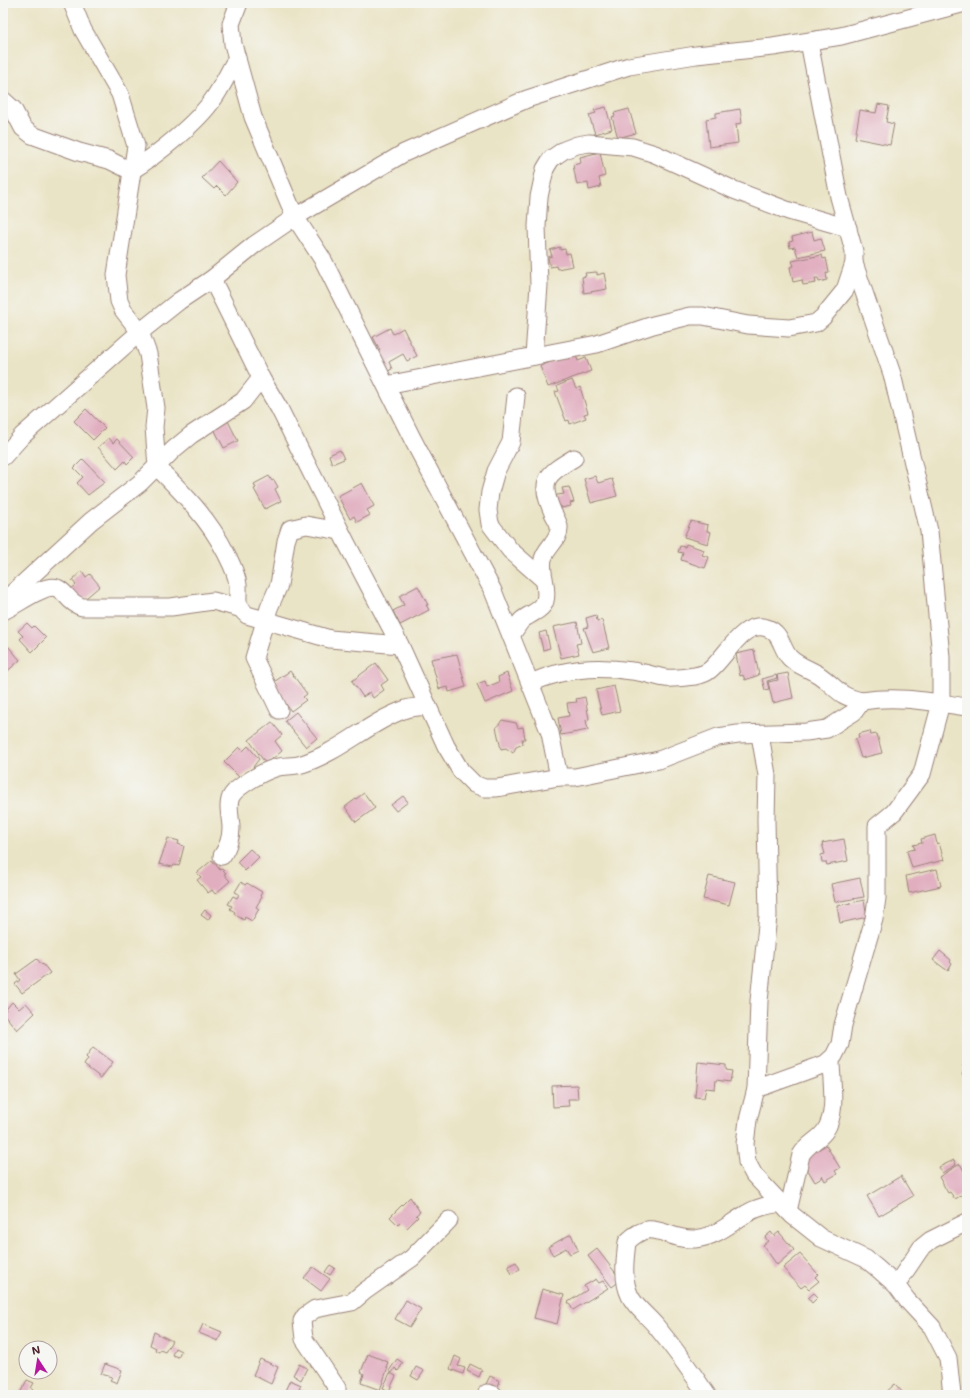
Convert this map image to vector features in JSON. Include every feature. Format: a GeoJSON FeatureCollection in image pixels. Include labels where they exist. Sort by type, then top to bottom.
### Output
{"type":"FeatureCollection","features":[{"type":"Feature","properties":{"kind":"street"},"geometry":{"type":"LineString","coordinates":[[72,3],[83,30],[120,94],[136,146],[116,275],[117,292],[123,310],[140,332],[148,354],[156,408],[154,427],[157,467],[189,500],[213,530],[235,574],[238,586],[237,600],[239,608]]}},
{"type":"Feature","properties":{"kind":"street"},"geometry":{"type":"LineString","coordinates":[[239,3],[231,24],[237,58],[252,117],[295,217],[323,260],[413,440],[493,591],[512,635],[550,733],[559,777]]}},
{"type":"Feature","properties":{"kind":"street"},"geometry":{"type":"LineString","coordinates":[[3,457],[22,436],[140,332],[179,301],[212,279],[254,245],[295,217],[404,153],[554,89],[629,66],[696,55],[742,52],[809,42],[865,31],[965,3]]}},
{"type":"Feature","properties":{"kind":"street"},"geometry":{"type":"LineString","coordinates":[[386,385],[597,344],[653,325],[690,316],[703,316],[769,327],[789,328],[816,323],[832,309],[845,290],[854,263],[854,250],[836,182],[809,42]]}},
{"type":"Feature","properties":{"kind":"street"},"geometry":{"type":"LineString","coordinates":[[131,171],[149,160],[203,111],[214,99],[237,58]]}},
{"type":"Feature","properties":{"kind":"street"},"geometry":{"type":"LineString","coordinates":[[3,100],[13,109],[23,128],[32,135],[79,152],[108,160],[131,171]]}},
{"type":"Feature","properties":{"kind":"street"},"geometry":{"type":"LineString","coordinates":[[534,356],[540,285],[537,226],[539,197],[545,170],[550,159],[564,150],[589,143],[620,144],[633,147],[655,154],[755,198],[789,211],[848,228]]}},
{"type":"Feature","properties":{"kind":"street"},"geometry":{"type":"LineString","coordinates":[[756,1088],[826,1064],[831,1060],[840,1044],[843,1025],[874,919],[877,898],[877,826],[894,812],[922,774],[941,703],[941,657],[929,531],[892,374],[854,263]]}},
{"type":"Feature","properties":{"kind":"street"},"geometry":{"type":"LineString","coordinates":[[212,279],[261,378],[279,408],[340,531],[400,645],[446,746],[461,771],[474,784],[484,788],[497,788],[559,777],[575,777],[659,760],[718,738],[738,734],[760,735],[827,729],[854,712],[862,701]]}},
{"type":"Feature","properties":{"kind":"street"},"geometry":{"type":"LineString","coordinates":[[3,602],[91,521],[140,483],[191,435],[244,401],[261,378]]}},
{"type":"Feature","properties":{"kind":"street"},"geometry":{"type":"LineString","coordinates":[[516,396],[511,442],[496,471],[490,492],[488,510],[490,524],[510,550],[543,578]]}},
{"type":"Feature","properties":{"kind":"street"},"geometry":{"type":"LineString","coordinates":[[512,635],[522,620],[542,606],[545,600],[541,568],[543,557],[558,536],[560,526],[546,497],[545,484],[551,474],[558,467],[574,458]]}},
{"type":"Feature","properties":{"kind":"street"},"geometry":{"type":"LineString","coordinates":[[279,710],[264,676],[254,658],[264,621],[279,585],[286,541],[290,529],[306,525],[340,531]]}},
{"type":"Feature","properties":{"kind":"street"},"geometry":{"type":"LineString","coordinates":[[3,611],[33,594],[52,587],[58,589],[72,603],[82,607],[171,607],[213,601],[239,608],[247,615],[264,621],[330,639],[400,645]]}},
{"type":"Feature","properties":{"kind":"street"},"geometry":{"type":"LineString","coordinates":[[531,683],[548,675],[586,668],[632,671],[666,678],[706,673],[739,638],[754,628],[762,627],[775,632],[789,658],[819,675],[837,692],[848,698],[862,701],[884,698],[920,699],[967,707]]}},
{"type":"Feature","properties":{"kind":"street"},"geometry":{"type":"LineString","coordinates":[[222,856],[228,847],[231,796],[236,791],[264,772],[276,767],[301,765],[328,753],[362,732],[407,708],[427,706]]}},
{"type":"Feature","properties":{"kind":"street"},"geometry":{"type":"LineString","coordinates":[[760,735],[767,774],[766,820],[768,916],[759,1002],[756,1088],[748,1120],[745,1144],[747,1162],[754,1175],[808,1229],[821,1238],[866,1259],[896,1285],[907,1300],[932,1327],[943,1345],[948,1358],[952,1395]]}},
{"type":"Feature","properties":{"kind":"street"},"geometry":{"type":"LineString","coordinates":[[785,1207],[801,1154],[804,1149],[824,1132],[830,1119],[832,1100],[831,1060]]}},
{"type":"Feature","properties":{"kind":"street"},"geometry":{"type":"LineString","coordinates":[[707,1395],[679,1355],[654,1324],[638,1308],[630,1296],[625,1277],[626,1242],[635,1234],[644,1229],[652,1229],[687,1238],[710,1236],[747,1213],[765,1206],[785,1207]]}},
{"type":"Feature","properties":{"kind":"street"},"geometry":{"type":"LineString","coordinates":[[337,1395],[337,1388],[304,1339],[302,1321],[305,1316],[315,1309],[352,1302],[412,1258],[449,1220]]}},
{"type":"Feature","properties":{"kind":"street"},"geometry":{"type":"LineString","coordinates":[[896,1285],[921,1248],[931,1240],[967,1222]]}},
{"type":"Feature","properties":{"kind":"building"},"geometry":{"type":"Polygon","coordinates":[[[878,104],[889,106],[886,122],[894,124],[890,145],[855,138],[860,110],[876,113],[878,104]]]}},
{"type":"Feature","properties":{"kind":"building"},"geometry":{"type":"Polygon","coordinates":[[[606,107],[612,129],[595,134],[589,115],[596,113],[594,110],[606,107]]]}},
{"type":"Feature","properties":{"kind":"building"},"geometry":{"type":"Polygon","coordinates":[[[629,109],[636,133],[618,138],[612,117],[615,116],[614,113],[629,109]]]}},
{"type":"Feature","properties":{"kind":"building"},"geometry":{"type":"Polygon","coordinates":[[[740,109],[742,123],[736,124],[738,143],[709,147],[706,119],[716,117],[716,113],[740,109]]]}},
{"type":"Feature","properties":{"kind":"building"},"geometry":{"type":"Polygon","coordinates":[[[600,152],[605,176],[599,178],[601,187],[589,190],[588,183],[577,185],[573,165],[581,163],[580,157],[600,152]]]}},
{"type":"Feature","properties":{"kind":"building"},"geometry":{"type":"Polygon","coordinates":[[[218,161],[237,182],[226,195],[217,186],[214,189],[202,178],[218,161]]]}},
{"type":"Feature","properties":{"kind":"building"},"geometry":{"type":"Polygon","coordinates":[[[812,232],[814,240],[821,238],[825,251],[798,257],[795,247],[790,248],[789,242],[793,241],[792,237],[812,232]]]}},
{"type":"Feature","properties":{"kind":"building"},"geometry":{"type":"Polygon","coordinates":[[[560,247],[560,250],[565,249],[566,254],[570,253],[573,266],[557,269],[556,266],[550,267],[548,257],[552,256],[550,250],[560,247]]]}},
{"type":"Feature","properties":{"kind":"building"},"geometry":{"type":"Polygon","coordinates":[[[822,255],[823,259],[826,258],[829,272],[826,273],[827,280],[819,282],[818,278],[815,278],[816,283],[803,285],[802,280],[793,282],[790,267],[794,266],[792,261],[822,255]]]}},
{"type":"Feature","properties":{"kind":"building"},"geometry":{"type":"Polygon","coordinates":[[[597,272],[597,275],[604,273],[607,289],[584,293],[582,277],[586,276],[585,273],[597,272]]]}},
{"type":"Feature","properties":{"kind":"building"},"geometry":{"type":"Polygon","coordinates":[[[390,328],[393,334],[403,328],[417,356],[407,361],[403,354],[389,362],[392,369],[384,373],[374,353],[380,350],[373,337],[390,328]]]}},
{"type":"Feature","properties":{"kind":"building"},"geometry":{"type":"Polygon","coordinates":[[[575,353],[578,361],[586,358],[591,371],[548,387],[540,366],[575,353]]]}},
{"type":"Feature","properties":{"kind":"building"},"geometry":{"type":"Polygon","coordinates":[[[572,380],[576,389],[580,387],[588,413],[584,414],[586,418],[570,424],[569,420],[566,421],[555,392],[559,391],[557,386],[572,380]]]}},
{"type":"Feature","properties":{"kind":"building"},"geometry":{"type":"Polygon","coordinates":[[[86,409],[105,428],[93,440],[74,421],[86,409]]]}},
{"type":"Feature","properties":{"kind":"building"},"geometry":{"type":"Polygon","coordinates":[[[227,419],[238,441],[224,448],[213,427],[227,419]]]}},
{"type":"Feature","properties":{"kind":"building"},"geometry":{"type":"Polygon","coordinates":[[[109,438],[113,443],[117,439],[134,457],[127,464],[125,461],[117,469],[98,447],[109,438]]]}},
{"type":"Feature","properties":{"kind":"building"},"geometry":{"type":"Polygon","coordinates":[[[340,450],[344,459],[332,464],[329,455],[340,450]]]}},
{"type":"Feature","properties":{"kind":"building"},"geometry":{"type":"Polygon","coordinates":[[[83,459],[105,482],[88,495],[77,483],[83,477],[74,468],[83,459]]]}},
{"type":"Feature","properties":{"kind":"building"},"geometry":{"type":"Polygon","coordinates":[[[269,476],[272,481],[274,480],[278,487],[275,489],[281,501],[265,509],[254,489],[256,488],[254,484],[269,476]]]}},
{"type":"Feature","properties":{"kind":"building"},"geometry":{"type":"Polygon","coordinates":[[[595,476],[598,483],[612,479],[617,496],[591,503],[584,479],[595,476]]]}},
{"type":"Feature","properties":{"kind":"building"},"geometry":{"type":"Polygon","coordinates":[[[362,483],[374,506],[367,510],[370,515],[357,522],[354,516],[350,519],[338,496],[362,483]]]}},
{"type":"Feature","properties":{"kind":"building"},"geometry":{"type":"Polygon","coordinates":[[[569,487],[574,502],[570,503],[571,506],[561,508],[561,506],[555,507],[552,496],[564,494],[562,488],[569,487]]]}},
{"type":"Feature","properties":{"kind":"building"},"geometry":{"type":"Polygon","coordinates":[[[691,521],[708,525],[707,531],[711,532],[708,544],[684,537],[691,521]]]}},
{"type":"Feature","properties":{"kind":"building"},"geometry":{"type":"Polygon","coordinates":[[[686,544],[704,550],[702,555],[709,557],[705,568],[681,560],[683,553],[678,552],[680,546],[685,547],[686,544]]]}},
{"type":"Feature","properties":{"kind":"building"},"geometry":{"type":"Polygon","coordinates":[[[82,571],[86,577],[90,574],[100,586],[80,603],[69,591],[76,585],[72,580],[82,571]]]}},
{"type":"Feature","properties":{"kind":"building"},"geometry":{"type":"Polygon","coordinates":[[[418,586],[429,610],[400,625],[393,611],[404,605],[399,596],[418,586]]]}},
{"type":"Feature","properties":{"kind":"building"},"geometry":{"type":"Polygon","coordinates":[[[596,615],[597,621],[602,620],[609,648],[593,652],[584,628],[588,627],[586,618],[596,615]]]}},
{"type":"Feature","properties":{"kind":"building"},"geometry":{"type":"Polygon","coordinates":[[[577,622],[581,643],[576,644],[579,654],[561,658],[553,627],[577,622]]]}},
{"type":"Feature","properties":{"kind":"building"},"geometry":{"type":"Polygon","coordinates":[[[27,623],[32,628],[34,626],[46,638],[32,652],[20,639],[23,636],[18,631],[27,623]]]}},
{"type":"Feature","properties":{"kind":"building"},"geometry":{"type":"Polygon","coordinates":[[[546,631],[550,648],[543,650],[539,633],[546,631]]]}},
{"type":"Feature","properties":{"kind":"building"},"geometry":{"type":"Polygon","coordinates":[[[8,646],[20,660],[3,675],[3,650],[8,646]]]}},
{"type":"Feature","properties":{"kind":"building"},"geometry":{"type":"Polygon","coordinates":[[[754,650],[759,675],[745,680],[743,675],[740,676],[736,654],[754,650]]]}},
{"type":"Feature","properties":{"kind":"building"},"geometry":{"type":"Polygon","coordinates":[[[457,654],[466,687],[449,692],[448,687],[439,689],[431,659],[457,654]]]}},
{"type":"Feature","properties":{"kind":"building"},"geometry":{"type":"Polygon","coordinates":[[[376,663],[388,680],[381,685],[384,690],[373,698],[370,692],[363,697],[352,681],[376,663]]]}},
{"type":"Feature","properties":{"kind":"building"},"geometry":{"type":"Polygon","coordinates":[[[290,671],[307,694],[303,697],[306,700],[291,711],[271,684],[290,671]]]}},
{"type":"Feature","properties":{"kind":"building"},"geometry":{"type":"Polygon","coordinates":[[[507,673],[513,691],[485,703],[477,684],[485,681],[487,687],[499,682],[498,677],[507,673]]]}},
{"type":"Feature","properties":{"kind":"building"},"geometry":{"type":"Polygon","coordinates":[[[788,673],[793,698],[773,703],[768,682],[778,680],[777,675],[788,673]]]}},
{"type":"Feature","properties":{"kind":"building"},"geometry":{"type":"Polygon","coordinates":[[[776,675],[777,678],[767,681],[769,689],[765,690],[762,679],[776,675]]]}},
{"type":"Feature","properties":{"kind":"building"},"geometry":{"type":"Polygon","coordinates":[[[614,686],[620,711],[602,715],[596,690],[614,686]]]}},
{"type":"Feature","properties":{"kind":"building"},"geometry":{"type":"Polygon","coordinates":[[[585,697],[589,719],[586,720],[588,730],[561,735],[558,718],[569,716],[567,703],[577,702],[576,699],[585,697]]]}},
{"type":"Feature","properties":{"kind":"building"},"geometry":{"type":"Polygon","coordinates":[[[296,712],[317,738],[306,747],[285,721],[296,712]]]}},
{"type":"Feature","properties":{"kind":"building"},"geometry":{"type":"Polygon","coordinates":[[[502,720],[516,723],[518,728],[523,727],[525,739],[522,739],[523,744],[516,747],[513,753],[506,748],[501,749],[496,727],[502,720]]]}},
{"type":"Feature","properties":{"kind":"building"},"geometry":{"type":"Polygon","coordinates":[[[272,722],[282,735],[275,741],[282,751],[266,764],[249,740],[272,722]]]}},
{"type":"Feature","properties":{"kind":"building"},"geometry":{"type":"Polygon","coordinates":[[[870,731],[871,735],[877,734],[882,753],[861,758],[855,739],[859,738],[858,734],[870,731]]]}},
{"type":"Feature","properties":{"kind":"building"},"geometry":{"type":"Polygon","coordinates":[[[248,746],[259,759],[253,767],[254,768],[240,778],[224,762],[239,747],[243,751],[248,746]]]}},
{"type":"Feature","properties":{"kind":"building"},"geometry":{"type":"Polygon","coordinates":[[[364,793],[375,808],[356,822],[345,807],[364,793]]]}},
{"type":"Feature","properties":{"kind":"building"},"geometry":{"type":"Polygon","coordinates":[[[403,796],[408,802],[396,811],[391,805],[403,796]]]}},
{"type":"Feature","properties":{"kind":"building"},"geometry":{"type":"Polygon","coordinates":[[[935,835],[944,860],[912,868],[907,851],[915,849],[913,845],[922,843],[921,839],[935,835]]]}},
{"type":"Feature","properties":{"kind":"building"},"geometry":{"type":"Polygon","coordinates":[[[168,838],[179,841],[178,844],[184,846],[179,866],[174,865],[173,867],[159,864],[168,838]]]}},
{"type":"Feature","properties":{"kind":"building"},"geometry":{"type":"Polygon","coordinates":[[[844,839],[848,861],[827,865],[826,862],[822,862],[821,855],[825,854],[822,843],[844,839]]]}},
{"type":"Feature","properties":{"kind":"building"},"geometry":{"type":"Polygon","coordinates":[[[250,849],[259,857],[245,871],[237,862],[250,849]]]}},
{"type":"Feature","properties":{"kind":"building"},"geometry":{"type":"Polygon","coordinates":[[[212,860],[220,870],[222,869],[226,873],[224,874],[230,881],[215,894],[212,890],[208,893],[197,880],[201,877],[197,873],[212,860]]]}},
{"type":"Feature","properties":{"kind":"building"},"geometry":{"type":"Polygon","coordinates":[[[937,869],[941,886],[909,893],[906,876],[937,869]]]}},
{"type":"Feature","properties":{"kind":"building"},"geometry":{"type":"Polygon","coordinates":[[[709,876],[735,882],[729,905],[703,899],[709,876]]]}},
{"type":"Feature","properties":{"kind":"building"},"geometry":{"type":"Polygon","coordinates":[[[860,878],[864,897],[835,902],[831,884],[860,878]]]}},
{"type":"Feature","properties":{"kind":"building"},"geometry":{"type":"Polygon","coordinates":[[[241,882],[245,885],[247,883],[262,892],[260,896],[262,897],[256,907],[259,909],[252,921],[245,917],[244,920],[234,914],[235,912],[230,909],[232,906],[228,904],[233,896],[237,898],[239,894],[235,892],[241,882]]]}},
{"type":"Feature","properties":{"kind":"building"},"geometry":{"type":"Polygon","coordinates":[[[864,900],[867,917],[840,923],[837,906],[864,900]]]}},
{"type":"Feature","properties":{"kind":"building"},"geometry":{"type":"Polygon","coordinates":[[[205,910],[211,915],[208,920],[201,915],[205,910]]]}},
{"type":"Feature","properties":{"kind":"building"},"geometry":{"type":"Polygon","coordinates":[[[940,951],[951,960],[950,962],[952,964],[948,971],[933,960],[940,951]]]}},
{"type":"Feature","properties":{"kind":"building"},"geometry":{"type":"Polygon","coordinates":[[[37,959],[50,973],[22,993],[15,984],[20,980],[16,974],[37,959]]]}},
{"type":"Feature","properties":{"kind":"building"},"geometry":{"type":"Polygon","coordinates":[[[12,1002],[19,1009],[26,1003],[35,1013],[17,1030],[3,1013],[12,1002]]]}},
{"type":"Feature","properties":{"kind":"building"},"geometry":{"type":"Polygon","coordinates":[[[93,1047],[113,1062],[101,1078],[84,1065],[88,1059],[86,1057],[93,1047]]]}},
{"type":"Feature","properties":{"kind":"building"},"geometry":{"type":"Polygon","coordinates":[[[698,1062],[726,1065],[726,1070],[732,1071],[730,1082],[716,1080],[715,1089],[706,1088],[704,1098],[695,1097],[698,1062]]]}},
{"type":"Feature","properties":{"kind":"building"},"geometry":{"type":"Polygon","coordinates":[[[967,1063],[967,1083],[962,1073],[966,1071],[963,1065],[967,1063]]]}},
{"type":"Feature","properties":{"kind":"building"},"geometry":{"type":"Polygon","coordinates":[[[577,1085],[578,1099],[568,1099],[569,1106],[553,1107],[552,1086],[577,1085]]]}},
{"type":"Feature","properties":{"kind":"building"},"geometry":{"type":"Polygon","coordinates":[[[826,1145],[840,1168],[835,1171],[837,1174],[825,1181],[822,1175],[822,1178],[815,1182],[805,1165],[804,1158],[813,1147],[816,1151],[826,1145]]]}},
{"type":"Feature","properties":{"kind":"building"},"geometry":{"type":"Polygon","coordinates":[[[954,1160],[956,1165],[942,1173],[939,1167],[954,1160]]]}},
{"type":"Feature","properties":{"kind":"building"},"geometry":{"type":"Polygon","coordinates":[[[960,1164],[967,1176],[967,1192],[955,1199],[950,1192],[948,1193],[939,1177],[960,1164]]]}},
{"type":"Feature","properties":{"kind":"building"},"geometry":{"type":"Polygon","coordinates":[[[901,1176],[913,1196],[879,1216],[867,1196],[901,1176]]]}},
{"type":"Feature","properties":{"kind":"building"},"geometry":{"type":"Polygon","coordinates":[[[410,1197],[420,1212],[416,1215],[418,1217],[407,1228],[401,1222],[398,1225],[390,1217],[410,1197]]]}},
{"type":"Feature","properties":{"kind":"building"},"geometry":{"type":"Polygon","coordinates":[[[771,1232],[774,1236],[779,1232],[794,1250],[777,1265],[763,1245],[768,1241],[765,1237],[771,1232]]]}},
{"type":"Feature","properties":{"kind":"building"},"geometry":{"type":"Polygon","coordinates":[[[571,1234],[578,1250],[570,1254],[566,1248],[553,1255],[548,1247],[571,1234]]]}},
{"type":"Feature","properties":{"kind":"building"},"geometry":{"type":"Polygon","coordinates":[[[597,1249],[621,1280],[612,1287],[588,1256],[597,1249]]]}},
{"type":"Feature","properties":{"kind":"building"},"geometry":{"type":"Polygon","coordinates":[[[800,1254],[818,1274],[815,1277],[819,1281],[809,1289],[805,1285],[801,1288],[783,1268],[800,1254]]]}},
{"type":"Feature","properties":{"kind":"building"},"geometry":{"type":"Polygon","coordinates":[[[516,1262],[520,1269],[512,1274],[508,1266],[516,1262]]]}},
{"type":"Feature","properties":{"kind":"building"},"geometry":{"type":"Polygon","coordinates":[[[330,1265],[335,1268],[330,1275],[325,1272],[330,1265]]]}},
{"type":"Feature","properties":{"kind":"building"},"geometry":{"type":"Polygon","coordinates":[[[313,1267],[330,1279],[321,1291],[304,1278],[313,1267]]]}},
{"type":"Feature","properties":{"kind":"building"},"geometry":{"type":"Polygon","coordinates":[[[596,1279],[599,1283],[603,1281],[608,1288],[573,1310],[568,1302],[587,1290],[584,1286],[596,1279]]]}},
{"type":"Feature","properties":{"kind":"building"},"geometry":{"type":"Polygon","coordinates":[[[542,1289],[564,1295],[557,1324],[534,1318],[542,1289]]]}},
{"type":"Feature","properties":{"kind":"building"},"geometry":{"type":"Polygon","coordinates":[[[814,1293],[818,1297],[812,1303],[808,1298],[814,1293]]]}},
{"type":"Feature","properties":{"kind":"building"},"geometry":{"type":"Polygon","coordinates":[[[406,1300],[421,1309],[410,1327],[395,1319],[406,1300]]]}},
{"type":"Feature","properties":{"kind":"building"},"geometry":{"type":"Polygon","coordinates":[[[203,1324],[222,1332],[218,1341],[199,1333],[203,1324]]]}},
{"type":"Feature","properties":{"kind":"building"},"geometry":{"type":"Polygon","coordinates":[[[154,1332],[172,1341],[165,1352],[160,1350],[159,1352],[155,1350],[156,1348],[150,1345],[154,1332]]]}},
{"type":"Feature","properties":{"kind":"building"},"geometry":{"type":"Polygon","coordinates":[[[175,1348],[181,1351],[178,1357],[172,1355],[175,1348]]]}},
{"type":"Feature","properties":{"kind":"building"},"geometry":{"type":"Polygon","coordinates":[[[368,1354],[388,1362],[386,1367],[388,1367],[380,1390],[361,1383],[364,1374],[361,1372],[368,1354]]]}},
{"type":"Feature","properties":{"kind":"building"},"geometry":{"type":"Polygon","coordinates":[[[455,1356],[461,1359],[458,1366],[465,1368],[463,1374],[450,1369],[455,1356]]]}},
{"type":"Feature","properties":{"kind":"building"},"geometry":{"type":"Polygon","coordinates":[[[260,1359],[278,1367],[271,1384],[253,1375],[260,1359]]]}},
{"type":"Feature","properties":{"kind":"building"},"geometry":{"type":"Polygon","coordinates":[[[397,1359],[403,1363],[398,1371],[395,1368],[392,1373],[389,1371],[397,1359]]]}},
{"type":"Feature","properties":{"kind":"building"},"geometry":{"type":"Polygon","coordinates":[[[105,1364],[122,1370],[117,1383],[110,1380],[112,1377],[101,1374],[105,1364]]]}},
{"type":"Feature","properties":{"kind":"building"},"geometry":{"type":"Polygon","coordinates":[[[299,1364],[307,1368],[301,1380],[293,1375],[299,1364]]]}},
{"type":"Feature","properties":{"kind":"building"},"geometry":{"type":"Polygon","coordinates":[[[470,1364],[482,1370],[479,1377],[467,1371],[470,1364]]]}},
{"type":"Feature","properties":{"kind":"building"},"geometry":{"type":"Polygon","coordinates":[[[416,1367],[424,1371],[418,1380],[411,1376],[416,1367]]]}},
{"type":"Feature","properties":{"kind":"building"},"geometry":{"type":"Polygon","coordinates":[[[390,1373],[396,1376],[389,1391],[383,1388],[390,1373]]]}},
{"type":"Feature","properties":{"kind":"building"},"geometry":{"type":"Polygon","coordinates":[[[490,1376],[500,1381],[497,1389],[486,1384],[490,1376]]]}},
{"type":"Feature","properties":{"kind":"building"},"geometry":{"type":"Polygon","coordinates":[[[27,1380],[34,1383],[31,1388],[33,1389],[29,1395],[19,1395],[27,1380]]]}},
{"type":"Feature","properties":{"kind":"building"},"geometry":{"type":"Polygon","coordinates":[[[290,1380],[301,1385],[299,1389],[306,1392],[305,1395],[283,1395],[290,1380]]]}},
{"type":"Feature","properties":{"kind":"building"},"geometry":{"type":"Polygon","coordinates":[[[895,1384],[905,1395],[883,1395],[895,1384]]]}}]}
